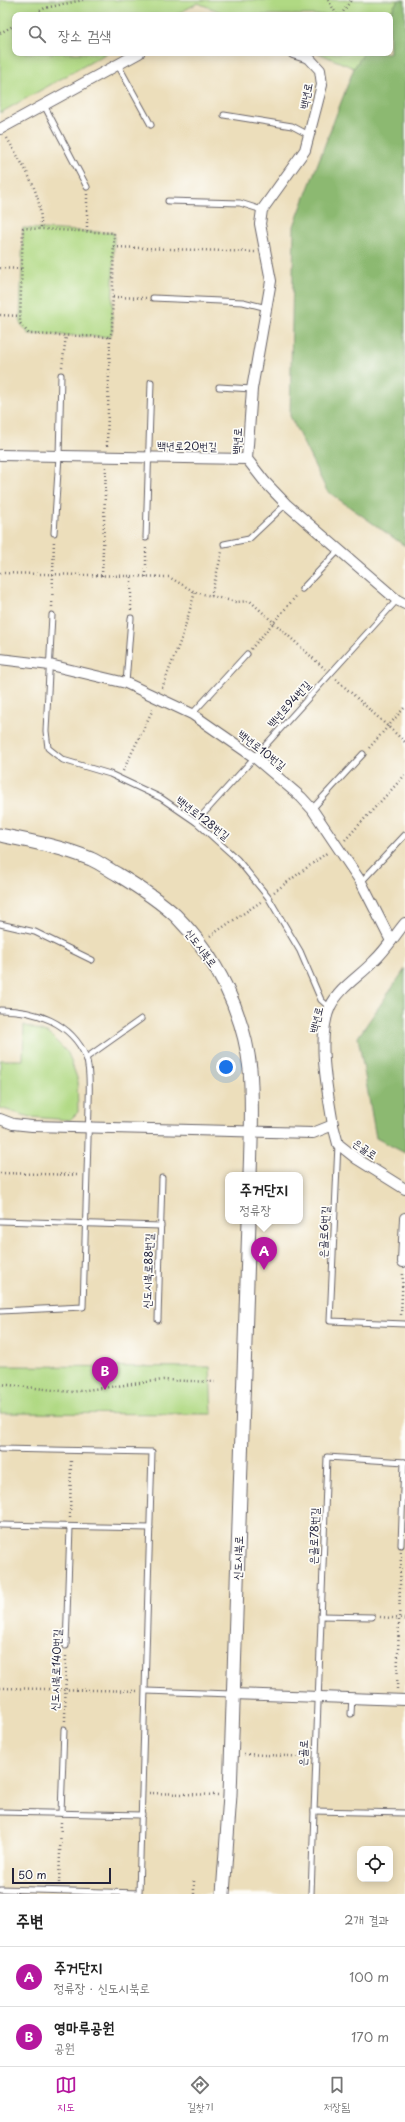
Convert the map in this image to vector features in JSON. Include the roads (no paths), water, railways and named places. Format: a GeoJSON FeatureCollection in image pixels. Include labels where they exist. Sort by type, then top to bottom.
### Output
{"type":"FeatureCollection","features":[{"type":"Feature","properties":{"kind":"street"},"geometry":{"type":"LineString","coordinates":[[1,129],[134,56]]}},
{"type":"Feature","properties":{"kind":"street","name":"백년로"},"geometry":{"type":"LineString","coordinates":[[303,56],[309,58],[320,70],[322,85],[305,150],[262,210],[260,224],[272,281],[252,389],[247,459],[265,482],[286,504],[401,602]]}},
{"type":"Feature","properties":{"kind":"street","name":"백년로20번길"},"geometry":{"type":"LineString","coordinates":[[0,455],[247,459]]}},
{"type":"Feature","properties":{"kind":"street","name":"백년로10번길"},"geometry":{"type":"LineString","coordinates":[[0,659],[50,665],[126,683],[192,714],[254,758],[301,797],[312,809],[338,845],[361,882],[391,941]]}},
{"type":"Feature","properties":{"kind":"street","name":"신도시북로"},"geometry":{"type":"LineString","coordinates":[[0,835],[43,844],[91,859],[138,886],[176,916],[200,943],[217,969],[239,1018],[250,1068],[252,1133],[250,1172]]}},
{"type":"Feature","properties":{"kind":"street","name":"백년로"},"geometry":{"type":"LineString","coordinates":[[333,1125],[325,1076],[324,1056],[324,1035],[330,1008],[342,990],[375,960],[405,923]]}},
{"type":"Feature","properties":{"kind":"street"},"geometry":{"type":"LineString","coordinates":[[0,1119],[13,1124],[26,1126],[252,1133],[313,1133],[333,1125]]}},
{"type":"Feature","properties":{"kind":"street","name":"은골로"},"geometry":{"type":"LineString","coordinates":[[333,1125],[338,1144],[357,1159],[405,1189]]}},
{"type":"Feature","properties":{"kind":"street"},"geometry":{"type":"LineString","coordinates":[[403,1262],[405,1218]]}},
{"type":"Feature","properties":{"kind":"street","name":"신도시북로"},"geometry":{"type":"LineString","coordinates":[[223,1894],[230,1795],[249,1224]]}},
{"type":"Feature","properties":{"kind":"street"},"geometry":{"type":"LineString","coordinates":[[233,1694],[352,1697],[401,1700]]}},
{"type":"Feature","properties":{"kind":"lane"},"geometry":{"type":"LineString","coordinates":[[118,65],[151,125]]}},
{"type":"Feature","properties":{"kind":"lane"},"geometry":{"type":"LineString","coordinates":[[44,105],[87,187]]}},
{"type":"Feature","properties":{"kind":"lane"},"geometry":{"type":"LineString","coordinates":[[224,115],[292,126],[309,134]]}},
{"type":"Feature","properties":{"kind":"lane"},"geometry":{"type":"LineString","coordinates":[[168,201],[240,202],[262,210]]}},
{"type":"Feature","properties":{"kind":"lane"},"geometry":{"type":"LineString","coordinates":[[153,298],[243,302],[267,308]]}},
{"type":"Feature","properties":{"kind":"lane"},"geometry":{"type":"LineString","coordinates":[[54,533],[59,456],[61,375]]}},
{"type":"Feature","properties":{"kind":"lane","name":"백년로20번길"},"geometry":{"type":"LineString","coordinates":[[146,538],[150,458],[151,382]]}},
{"type":"Feature","properties":{"kind":"lane"},"geometry":{"type":"LineString","coordinates":[[219,387],[252,389]]}},
{"type":"Feature","properties":{"kind":"lane"},"geometry":{"type":"LineString","coordinates":[[224,544],[249,540],[286,504]]}},
{"type":"Feature","properties":{"kind":"lane"},"geometry":{"type":"LineString","coordinates":[[302,589],[340,549]]}},
{"type":"Feature","properties":{"kind":"lane","name":"백년로94번길"},"geometry":{"type":"LineString","coordinates":[[196,822],[330,674],[401,602]]}},
{"type":"Feature","properties":{"kind":"lane"},"geometry":{"type":"LineString","coordinates":[[50,665],[52,615]]}},
{"type":"Feature","properties":{"kind":"lane"},"geometry":{"type":"LineString","coordinates":[[126,683],[131,618]]}},
{"type":"Feature","properties":{"kind":"lane"},"geometry":{"type":"LineString","coordinates":[[192,714],[247,654]]}},
{"type":"Feature","properties":{"kind":"lane","name":"백년로128번길"},"geometry":{"type":"LineString","coordinates":[[50,665],[46,731],[48,748],[63,760],[110,774],[161,798],[196,822],[237,859],[268,896],[300,951],[321,1000],[330,1008]]}},
{"type":"Feature","properties":{"kind":"lane"},"geometry":{"type":"LineString","coordinates":[[312,809],[363,754]]}},
{"type":"Feature","properties":{"kind":"lane"},"geometry":{"type":"LineString","coordinates":[[361,882],[405,835]]}},
{"type":"Feature","properties":{"kind":"lane"},"geometry":{"type":"LineString","coordinates":[[0,924],[35,932],[92,960]]}},
{"type":"Feature","properties":{"kind":"lane"},"geometry":{"type":"LineString","coordinates":[[0,1010],[27,1012],[39,1015],[59,1025],[76,1042],[86,1058],[89,1074],[89,1128],[83,1307],[0,1311]]}},
{"type":"Feature","properties":{"kind":"lane"},"geometry":{"type":"LineString","coordinates":[[86,1058],[141,1019]]}},
{"type":"Feature","properties":{"kind":"lane","name":"은골로6번길"},"geometry":{"type":"LineString","coordinates":[[338,1144],[330,1321],[403,1324]]}},
{"type":"Feature","properties":{"kind":"lane"},"geometry":{"type":"LineString","coordinates":[[161,1226],[162,1178]]}},
{"type":"Feature","properties":{"kind":"lane","name":"신도시북로88번길"},"geometry":{"type":"LineString","coordinates":[[0,1221],[161,1226],[158,1320]]}},
{"type":"Feature","properties":{"kind":"lane"},"geometry":{"type":"LineString","coordinates":[[0,1449],[152,1452],[139,1893],[0,1889]]}},
{"type":"Feature","properties":{"kind":"lane","name":"은골로78번길"},"geometry":{"type":"LineString","coordinates":[[317,1696],[327,1457],[405,1462]]}},
{"type":"Feature","properties":{"kind":"lane"},"geometry":{"type":"LineString","coordinates":[[401,1544],[405,1462]]}},
{"type":"Feature","properties":{"kind":"lane"},"geometry":{"type":"LineString","coordinates":[[0,1525],[150,1528]]}},
{"type":"Feature","properties":{"kind":"lane","name":"신도시북로140번길"},"geometry":{"type":"LineString","coordinates":[[66,1646],[70,1527]]}},
{"type":"Feature","properties":{"kind":"lane"},"geometry":{"type":"LineString","coordinates":[[321,1616],[372,1617]]}},
{"type":"Feature","properties":{"kind":"lane"},"geometry":{"type":"LineString","coordinates":[[146,1691],[233,1694]]}},
{"type":"Feature","properties":{"kind":"lane","name":"은골로"},"geometry":{"type":"LineString","coordinates":[[311,1894],[317,1696]]}},
{"type":"Feature","properties":{"kind":"lane"},"geometry":{"type":"LineString","coordinates":[[351,1714],[352,1697]]}},
{"type":"Feature","properties":{"kind":"lane"},"geometry":{"type":"LineString","coordinates":[[61,1813],[64,1729]]}},
{"type":"Feature","properties":{"kind":"lane"},"geometry":{"type":"LineString","coordinates":[[314,1811],[405,1813]]}},
{"type":"Feature","properties":{"kind":"lane"},"geometry":{"type":"LineString","coordinates":[[0,1812],[142,1815]]}},
{"type":"Feature","properties":{"kind":"place","name":"주거단지"},"geometry":{"type":"Point","coordinates":[264,1270]}},
{"type":"Feature","properties":{"kind":"place","name":"영마루공원"},"geometry":{"type":"Point","coordinates":[105,1390]}}]}
